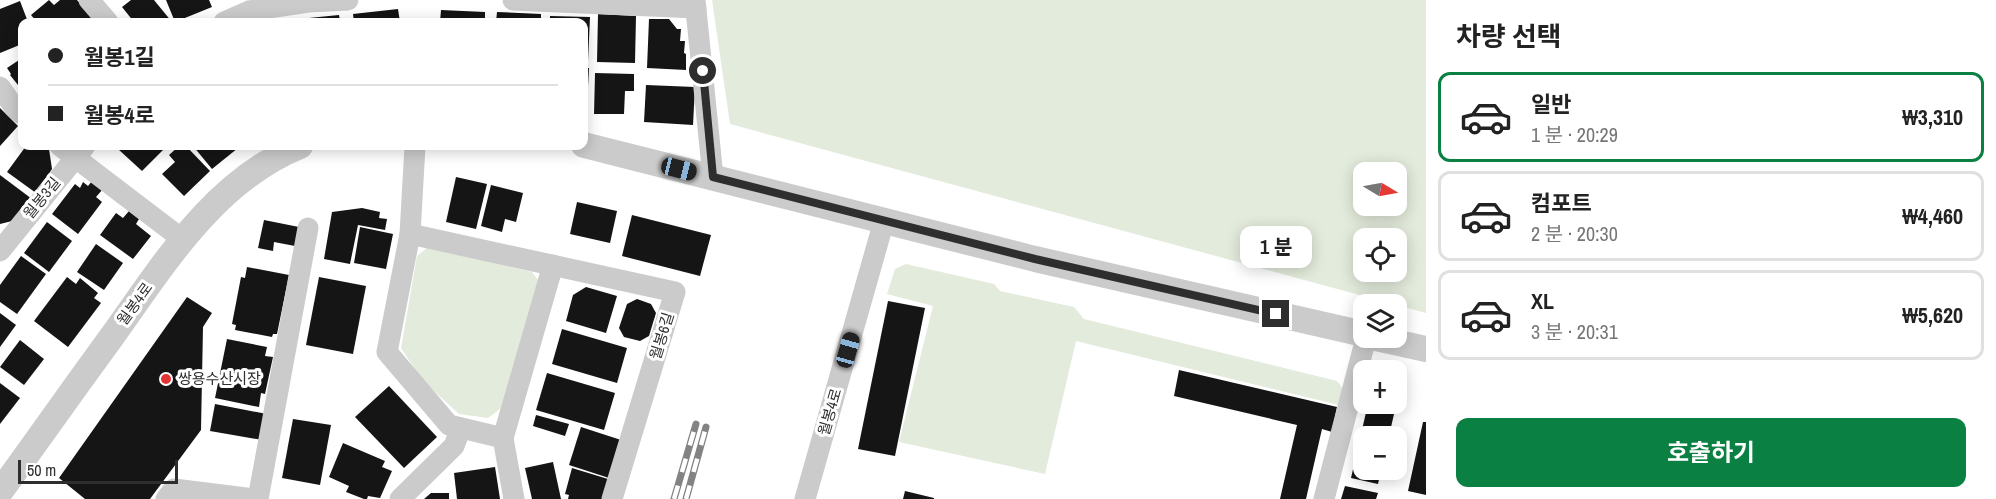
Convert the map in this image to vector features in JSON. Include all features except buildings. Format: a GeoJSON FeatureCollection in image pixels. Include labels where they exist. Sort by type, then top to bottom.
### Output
{"type":"FeatureCollection","features":[{"type":"Feature","properties":{"kind":"street"},"geometry":{"type":"LineString","coordinates":[[89,0],[105,18]]}},
{"type":"Feature","properties":{"kind":"street"},"geometry":{"type":"LineString","coordinates":[[233,18],[249,11],[309,2],[348,0]]}},
{"type":"Feature","properties":{"kind":"street"},"geometry":{"type":"LineString","coordinates":[[513,0],[696,4],[713,177]]}},
{"type":"Feature","properties":{"kind":"street"},"geometry":{"type":"LineString","coordinates":[[0,87],[18,110]]}},
{"type":"Feature","properties":{"kind":"street"},"geometry":{"type":"LineString","coordinates":[[588,146],[1046,262],[1353,333]]}},
{"type":"Feature","properties":{"kind":"street"},"geometry":{"type":"LineString","coordinates":[[73,150],[182,239]]}},
{"type":"Feature","properties":{"kind":"street","name":"월봉3길"},"geometry":{"type":"LineString","coordinates":[[0,250],[73,150]]}},
{"type":"Feature","properties":{"kind":"street","name":"월봉4로"},"geometry":{"type":"LineString","coordinates":[[0,492],[182,239],[200,218],[237,183],[289,150]]}},
{"type":"Feature","properties":{"kind":"street"},"geometry":{"type":"LineString","coordinates":[[415,150],[410,234],[387,352],[449,425],[503,438]]}},
{"type":"Feature","properties":{"kind":"street","name":"월봉4로"},"geometry":{"type":"LineString","coordinates":[[805,499],[884,221]]}},
{"type":"Feature","properties":{"kind":"street"},"geometry":{"type":"LineString","coordinates":[[166,499],[174,489],[256,499],[308,228]]}},
{"type":"Feature","properties":{"kind":"street","name":"월봉6길"},"geometry":{"type":"LineString","coordinates":[[410,234],[675,292],[612,499]]}},
{"type":"Feature","properties":{"kind":"street"},"geometry":{"type":"LineString","coordinates":[[514,499],[503,438],[553,266]]}},
{"type":"Feature","properties":{"kind":"street"},"geometry":{"type":"LineString","coordinates":[[1407,345],[1426,349]]}},
{"type":"Feature","properties":{"kind":"street"},"geometry":{"type":"LineString","coordinates":[[1324,499],[1362,348]]}},
{"type":"Feature","properties":{"kind":"street"},"geometry":{"type":"LineString","coordinates":[[400,499],[454,446],[461,428]]}},
{"type":"Feature","properties":{"kind":"green space"},"geometry":{"type":"Polygon","coordinates":[[[712,0],[1426,0],[1426,313],[1407,308],[1407,294],[1356,294],[730,124],[712,0]]]}},
{"type":"Feature","properties":{"kind":"green space"},"geometry":{"type":"Polygon","coordinates":[[[428,247],[532,272],[538,280],[504,406],[488,418],[459,414],[422,380],[401,348],[417,256],[428,247]]]}},
{"type":"Feature","properties":{"kind":"green space"},"geometry":{"type":"Polygon","coordinates":[[[906,264],[994,284],[1000,291],[1074,307],[1084,319],[1337,381],[1343,389],[1339,405],[1076,341],[1045,474],[899,442],[933,306],[887,294],[895,269],[906,264]]]}},
{"type":"Feature","properties":{"kind":"railway"},"geometry":{"type":"LineString","coordinates":[[674,499],[696,424]]}},
{"type":"Feature","properties":{"kind":"railway"},"geometry":{"type":"LineString","coordinates":[[686,499],[706,427]]}},
{"type":"Feature","properties":{"kind":"place","name":"쌍용수산시장"},"geometry":{"type":"Point","coordinates":[166,379]}},
{"type":"Feature","properties":{"kind":"route"},"geometry":{"type":"LineString","coordinates":[[703,71],[713,177],[1035,259],[1276,314]]}}]}
